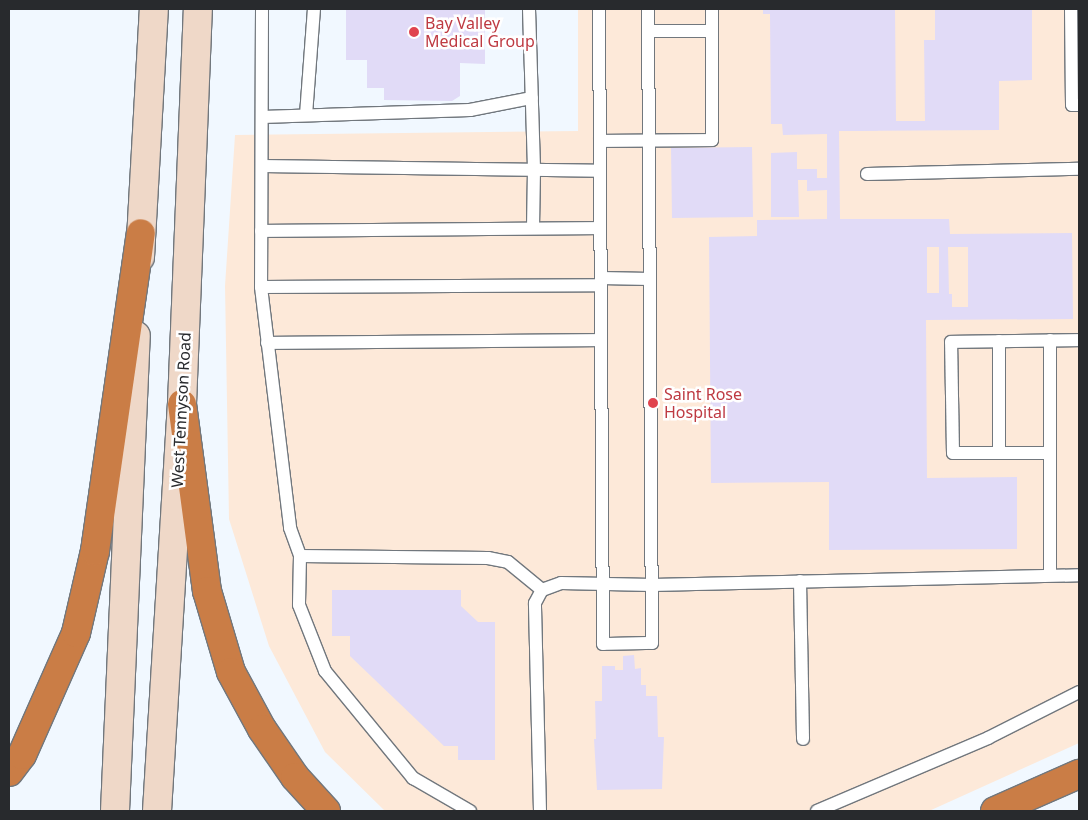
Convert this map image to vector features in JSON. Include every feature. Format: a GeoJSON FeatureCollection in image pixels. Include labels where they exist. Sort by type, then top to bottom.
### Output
{"type":"FeatureCollection","features":[{"type":"Feature","properties":{"kind":"highway"},"geometry":{"type":"LineString","coordinates":[[9,772],[22,755],[76,633],[95,551],[141,233]]}},
{"type":"Feature","properties":{"kind":"highway"},"geometry":{"type":"LineString","coordinates":[[182,404],[207,591],[231,672],[262,729],[295,777],[326,811]]}},
{"type":"Feature","properties":{"kind":"highway"},"geometry":{"type":"LineString","coordinates":[[995,811],[1079,774]]}},
{"type":"Feature","properties":{"kind":"main road"},"geometry":{"type":"LineString","coordinates":[[115,811],[141,233],[154,9]]}},
{"type":"Feature","properties":{"kind":"main road","name":"West Tennyson Road"},"geometry":{"type":"LineString","coordinates":[[157,811],[182,404],[198,9]]}},
{"type":"Feature","properties":{"kind":"lane"},"geometry":{"type":"LineString","coordinates":[[262,9],[261,287],[290,528],[300,556],[299,605],[325,670],[413,778],[470,811]]}},
{"type":"Feature","properties":{"kind":"lane"},"geometry":{"type":"LineString","coordinates":[[306,115],[314,9]]}},
{"type":"Feature","properties":{"kind":"lane"},"geometry":{"type":"LineString","coordinates":[[529,9],[534,170],[533,228]]}},
{"type":"Feature","properties":{"kind":"lane"},"geometry":{"type":"LineString","coordinates":[[599,9],[603,644],[652,643],[648,9]]}},
{"type":"Feature","properties":{"kind":"lane"},"geometry":{"type":"LineString","coordinates":[[600,141],[712,140],[712,9]]}},
{"type":"Feature","properties":{"kind":"lane"},"geometry":{"type":"LineString","coordinates":[[1071,9],[1072,105],[1079,105]]}},
{"type":"Feature","properties":{"kind":"lane"},"geometry":{"type":"LineString","coordinates":[[648,31],[712,31]]}},
{"type":"Feature","properties":{"kind":"lane"},"geometry":{"type":"LineString","coordinates":[[262,117],[470,110],[532,98]]}},
{"type":"Feature","properties":{"kind":"lane"},"geometry":{"type":"LineString","coordinates":[[262,166],[600,171]]}},
{"type":"Feature","properties":{"kind":"lane"},"geometry":{"type":"LineString","coordinates":[[867,174],[1079,169]]}},
{"type":"Feature","properties":{"kind":"lane"},"geometry":{"type":"LineString","coordinates":[[261,231],[600,228]]}},
{"type":"Feature","properties":{"kind":"lane"},"geometry":{"type":"LineString","coordinates":[[261,287],[601,282],[650,279]]}},
{"type":"Feature","properties":{"kind":"lane"},"geometry":{"type":"LineString","coordinates":[[267,343],[601,340]]}},
{"type":"Feature","properties":{"kind":"lane"},"geometry":{"type":"LineString","coordinates":[[1050,340],[1050,575]]}},
{"type":"Feature","properties":{"kind":"lane"},"geometry":{"type":"LineString","coordinates":[[1050,453],[953,454],[951,342],[1079,340]]}},
{"type":"Feature","properties":{"kind":"lane"},"geometry":{"type":"LineString","coordinates":[[999,341],[999,453]]}},
{"type":"Feature","properties":{"kind":"lane"},"geometry":{"type":"LineString","coordinates":[[300,556],[488,558],[508,562],[542,590]]}},
{"type":"Feature","properties":{"kind":"lane"},"geometry":{"type":"LineString","coordinates":[[540,811],[535,603],[542,590],[561,584],[652,585],[1079,575]]}},
{"type":"Feature","properties":{"kind":"lane"},"geometry":{"type":"LineString","coordinates":[[800,581],[803,739]]}},
{"type":"Feature","properties":{"kind":"lane"},"geometry":{"type":"LineString","coordinates":[[817,811],[988,738],[1079,692]]}},
{"type":"Feature","properties":{"kind":"shaded area","name":"Saint Rose Hospital"},"geometry":{"type":"Polygon","coordinates":[[[578,9],[1079,9],[1079,743],[929,811],[385,811],[325,752],[269,646],[229,519],[225,286],[235,135],[578,131],[578,9]]]}},
{"type":"Feature","properties":{"kind":"building"},"geometry":{"type":"Polygon","coordinates":[[[346,9],[485,9],[485,64],[460,63],[460,96],[452,101],[384,100],[384,88],[367,88],[367,60],[346,60],[346,9]]]}},
{"type":"Feature","properties":{"kind":"building"},"geometry":{"type":"Polygon","coordinates":[[[763,9],[895,9],[896,121],[925,121],[924,40],[935,40],[935,9],[1032,9],[1032,80],[999,81],[999,130],[839,131],[840,219],[949,219],[950,234],[1072,233],[1073,319],[926,320],[927,478],[1017,477],[1017,549],[829,550],[829,482],[711,483],[709,237],[757,236],[757,220],[827,219],[827,190],[807,191],[807,180],[798,180],[799,217],[771,217],[771,153],[797,152],[797,169],[817,169],[817,178],[827,178],[827,134],[783,135],[782,124],[771,124],[770,14],[763,14],[763,9]],[[927,247],[927,293],[939,293],[939,247],[927,247]],[[948,247],[949,294],[952,294],[952,307],[968,307],[968,247],[948,247]]]}},
{"type":"Feature","properties":{"kind":"building"},"geometry":{"type":"Polygon","coordinates":[[[752,147],[753,217],[672,218],[671,148],[752,147]]]}},
{"type":"Feature","properties":{"kind":"building"},"geometry":{"type":"Polygon","coordinates":[[[332,590],[461,590],[461,606],[478,622],[495,622],[495,760],[458,760],[458,746],[444,746],[350,656],[350,636],[332,636],[332,590]]]}},
{"type":"Feature","properties":{"kind":"building"},"geometry":{"type":"Polygon","coordinates":[[[634,655],[635,669],[641,668],[641,685],[646,685],[646,696],[657,696],[658,737],[664,737],[662,789],[597,790],[594,739],[596,739],[595,701],[602,701],[602,666],[615,666],[615,670],[623,670],[623,656],[634,655]]]}},
{"type":"Feature","properties":{"kind":"place","name":"Bay Valley Medical Group"},"geometry":{"type":"Point","coordinates":[414,32]}},
{"type":"Feature","properties":{"kind":"place","name":"Saint Rose Hospital"},"geometry":{"type":"Point","coordinates":[653,403]}}]}
